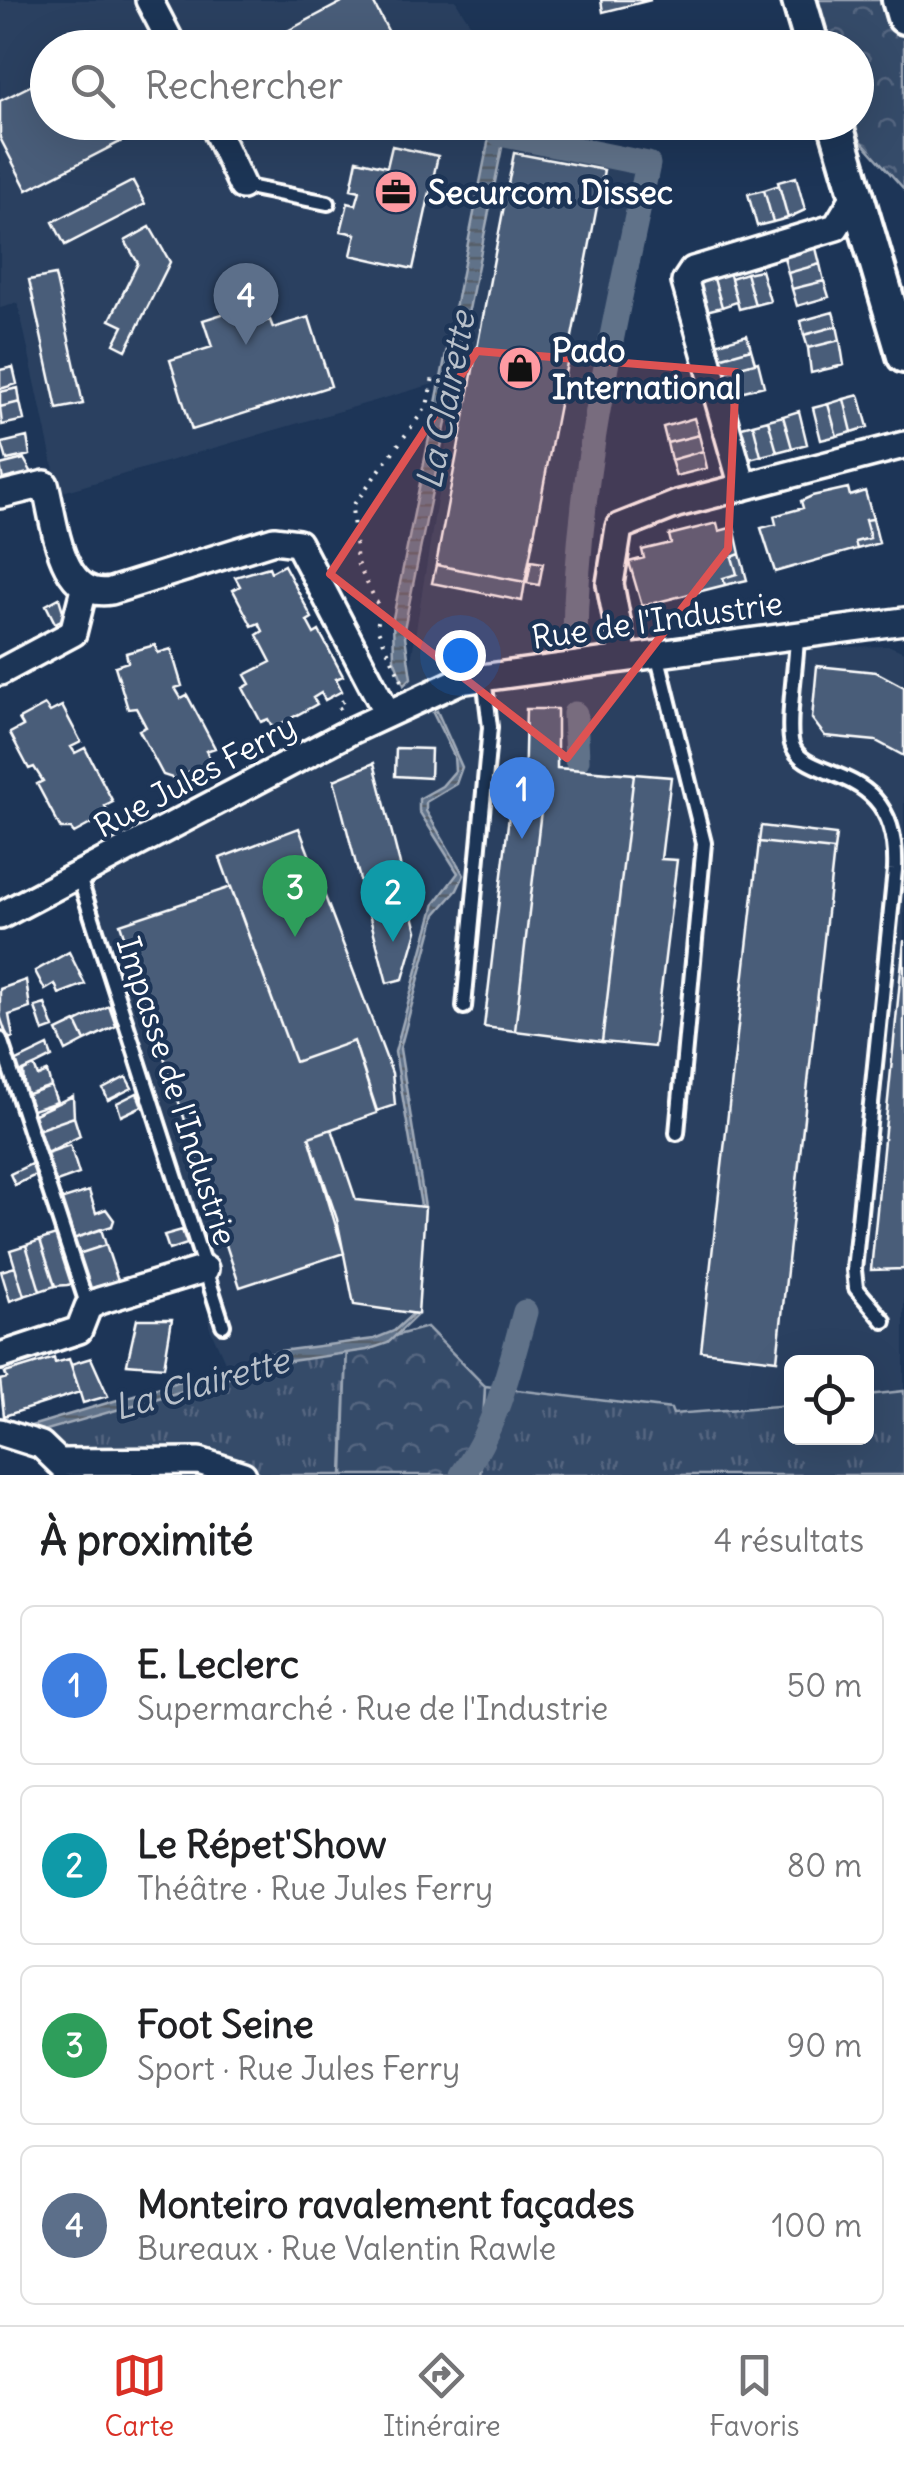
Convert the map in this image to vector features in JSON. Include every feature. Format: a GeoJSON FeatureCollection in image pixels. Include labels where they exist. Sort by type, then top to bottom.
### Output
{"type":"FeatureCollection","features":[{"type":"Feature","properties":{"kind":"street"},"geometry":{"type":"LineString","coordinates":[[149,0],[165,30]]}},
{"type":"Feature","properties":{"kind":"street"},"geometry":{"type":"LineString","coordinates":[[800,0],[808,30]]}},
{"type":"Feature","properties":{"kind":"street"},"geometry":{"type":"LineString","coordinates":[[899,0],[904,18]]}},
{"type":"Feature","properties":{"kind":"street"},"geometry":{"type":"LineString","coordinates":[[220,140],[242,186]]}},
{"type":"Feature","properties":{"kind":"street"},"geometry":{"type":"LineString","coordinates":[[840,140],[904,356]]}},
{"type":"Feature","properties":{"kind":"street"},"geometry":{"type":"LineString","coordinates":[[743,487],[685,282],[693,270],[836,227],[856,194]]}},
{"type":"Feature","properties":{"kind":"street"},"geometry":{"type":"LineString","coordinates":[[624,657],[610,584],[620,527],[676,504],[904,445]]}},
{"type":"Feature","properties":{"kind":"street"},"geometry":{"type":"LineString","coordinates":[[0,495],[45,484],[70,573],[84,589],[112,591],[264,543],[290,540],[304,551],[387,712]]}},
{"type":"Feature","properties":{"kind":"street"},"geometry":{"type":"LineString","coordinates":[[0,672],[72,633],[84,589]]}},
{"type":"Feature","properties":{"kind":"street","name":"Rue de l'Industrie"},"geometry":{"type":"LineString","coordinates":[[413,693],[484,677],[904,621]]}},
{"type":"Feature","properties":{"kind":"street","name":"Rue Jules Ferry"},"geometry":{"type":"LineString","coordinates":[[0,916],[387,712],[413,693]]}},
{"type":"Feature","properties":{"kind":"street"},"geometry":{"type":"LineString","coordinates":[[0,1356],[79,1330],[88,1307],[205,1269]]}},
{"type":"Feature","properties":{"kind":"street"},"geometry":{"type":"LineString","coordinates":[[0,1432],[27,1438],[66,1468],[198,1461],[243,1475]]}},
{"type":"Feature","properties":{"kind":"lane"},"geometry":{"type":"LineString","coordinates":[[242,186],[328,204]]}},
{"type":"Feature","properties":{"kind":"lane"},"geometry":{"type":"LineString","coordinates":[[797,634],[792,744],[802,761],[861,785],[881,809],[894,837],[892,901],[854,1270],[856,1288],[884,1321]]}},
{"type":"Feature","properties":{"kind":"lane"},"geometry":{"type":"LineString","coordinates":[[656,652],[704,842],[677,1133]]}},
{"type":"Feature","properties":{"kind":"lane"},"geometry":{"type":"LineString","coordinates":[[464,1006],[490,727],[484,677]]}},
{"type":"Feature","properties":{"kind":"lane","name":"Impasse de l'Industrie"},"geometry":{"type":"LineString","coordinates":[[78,874],[223,1325]]}},
{"type":"Feature","properties":{"kind":"lane"},"geometry":{"type":"LineString","coordinates":[[0,1040],[88,1307]]}},
{"type":"Feature","properties":{"kind":"path"},"geometry":{"type":"LineString","coordinates":[[413,693],[378,628],[380,609],[358,563],[352,506],[427,406],[434,372]]}},
{"type":"Feature","properties":{"kind":"path"},"geometry":{"type":"LineString","coordinates":[[345,719],[337,704],[364,692]]}},
{"type":"Feature","properties":{"kind":"highlighted area"},"geometry":{"type":"Polygon","coordinates":[[[477,351],[736,372],[728,549],[567,758],[330,574],[477,351]]]}},
{"type":"Feature","properties":{"kind":"shaded area"},"geometry":{"type":"Polygon","coordinates":[[[0,0],[455,0],[474,30],[30,30],[30,140],[530,140],[648,164],[591,435],[575,572],[575,642],[623,652],[890,646],[904,652],[904,1391],[874,1394],[874,1355],[784,1355],[784,1406],[672,1414],[671,1409],[485,1386],[427,1327],[347,1349],[229,1371],[209,1326],[205,1274],[79,895],[404,704],[457,377],[59,493],[18,303],[0,308],[0,0]]]}},
{"type":"Feature","properties":{"kind":"green space"},"geometry":{"type":"Polygon","coordinates":[[[812,0],[904,0],[904,189],[861,140],[874,140],[874,30],[820,30],[812,0]]]}},
{"type":"Feature","properties":{"kind":"green space"},"geometry":{"type":"Polygon","coordinates":[[[427,1327],[485,1386],[480,1475],[343,1475],[347,1349],[427,1327]]]}},
{"type":"Feature","properties":{"kind":"green space"},"geometry":{"type":"Polygon","coordinates":[[[347,1349],[342,1475],[243,1475],[61,1462],[41,1445],[38,1430],[229,1371],[347,1349]]]}},
{"type":"Feature","properties":{"kind":"green space"},"geometry":{"type":"Polygon","coordinates":[[[485,1386],[671,1409],[673,1414],[784,1406],[784,1445],[874,1445],[874,1394],[904,1391],[904,1475],[480,1475],[485,1386]]]}},
{"type":"Feature","properties":{"kind":"water","name":"La Clairette"},"geometry":{"type":"Polygon","coordinates":[[[489,140],[504,140],[404,629],[411,678],[404,685],[394,659],[393,618],[489,140]]]}},
{"type":"Feature","properties":{"kind":"water"},"geometry":{"type":"Polygon","coordinates":[[[437,711],[462,767],[456,784],[426,802],[426,811],[464,875],[457,890],[436,914],[400,1049],[425,1207],[421,1206],[395,1052],[435,903],[458,873],[419,811],[419,799],[442,786],[455,771],[454,756],[433,713],[437,711]]]}},
{"type":"Feature","properties":{"kind":"water","name":"La Clairette"},"geometry":{"type":"Polygon","coordinates":[[[416,1311],[418,1314],[388,1343],[367,1350],[284,1362],[40,1432],[31,1426],[280,1351],[374,1339],[394,1331],[416,1311]]]}},
{"type":"Feature","properties":{"kind":"building"},"geometry":{"type":"Polygon","coordinates":[[[346,0],[372,0],[388,30],[289,30],[346,0]]]}},
{"type":"Feature","properties":{"kind":"building"},"geometry":{"type":"Polygon","coordinates":[[[601,0],[651,0],[603,12],[601,0]]]}},
{"type":"Feature","properties":{"kind":"building"},"geometry":{"type":"Polygon","coordinates":[[[30,86],[30,140],[124,140],[27,190],[0,138],[0,101],[30,86]]]}},
{"type":"Feature","properties":{"kind":"building"},"geometry":{"type":"Polygon","coordinates":[[[392,146],[438,156],[413,269],[351,255],[356,234],[341,231],[348,203],[356,205],[360,191],[351,189],[357,160],[387,167],[392,146]]]}},
{"type":"Feature","properties":{"kind":"building","name":"Pado International"},"geometry":{"type":"Polygon","coordinates":[[[514,153],[604,170],[525,582],[436,565],[514,153]]]}},
{"type":"Feature","properties":{"kind":"building"},"geometry":{"type":"Polygon","coordinates":[[[796,177],[805,210],[788,218],[778,182],[796,177]]]}},
{"type":"Feature","properties":{"kind":"building"},"geometry":{"type":"Polygon","coordinates":[[[133,181],[145,204],[65,245],[53,222],[133,181]]]}},
{"type":"Feature","properties":{"kind":"building"},"geometry":{"type":"Polygon","coordinates":[[[779,185],[788,218],[773,222],[764,190],[779,185]]]}},
{"type":"Feature","properties":{"kind":"building"},"geometry":{"type":"Polygon","coordinates":[[[764,190],[773,222],[757,226],[748,194],[764,190]]]}},
{"type":"Feature","properties":{"kind":"building"},"geometry":{"type":"Polygon","coordinates":[[[150,227],[170,262],[126,350],[114,344],[123,326],[110,320],[138,263],[125,241],[150,227]]]}},
{"type":"Feature","properties":{"kind":"building"},"geometry":{"type":"Polygon","coordinates":[[[816,248],[820,264],[788,273],[784,257],[816,248]]]}},
{"type":"Feature","properties":{"kind":"building"},"geometry":{"type":"Polygon","coordinates":[[[820,264],[824,281],[792,289],[788,273],[820,264]]]}},
{"type":"Feature","properties":{"kind":"building"},"geometry":{"type":"Polygon","coordinates":[[[761,270],[770,301],[755,305],[746,273],[761,270]]]}},
{"type":"Feature","properties":{"kind":"building"},"geometry":{"type":"Polygon","coordinates":[[[729,271],[737,302],[722,307],[713,275],[729,271]]]}},
{"type":"Feature","properties":{"kind":"building"},"geometry":{"type":"Polygon","coordinates":[[[746,273],[755,305],[739,309],[731,278],[746,273]]]}},
{"type":"Feature","properties":{"kind":"building"},"geometry":{"type":"Polygon","coordinates":[[[55,275],[83,404],[57,409],[29,280],[55,275]]]}},
{"type":"Feature","properties":{"kind":"building"},"geometry":{"type":"Polygon","coordinates":[[[713,275],[722,307],[706,311],[697,279],[713,275]]]}},
{"type":"Feature","properties":{"kind":"building"},"geometry":{"type":"Polygon","coordinates":[[[824,281],[829,297],[797,306],[792,289],[824,281]]]}},
{"type":"Feature","properties":{"kind":"building"},"geometry":{"type":"Polygon","coordinates":[[[257,303],[263,322],[270,320],[273,328],[309,317],[331,386],[192,430],[170,360],[212,347],[203,320],[257,303]]]}},
{"type":"Feature","properties":{"kind":"building"},"geometry":{"type":"Polygon","coordinates":[[[833,312],[837,326],[804,335],[801,321],[833,312]]]}},
{"type":"Feature","properties":{"kind":"building"},"geometry":{"type":"Polygon","coordinates":[[[837,326],[840,340],[808,348],[804,335],[837,326]]]}},
{"type":"Feature","properties":{"kind":"building"},"geometry":{"type":"Polygon","coordinates":[[[747,335],[751,349],[719,358],[715,344],[747,335]]]}},
{"type":"Feature","properties":{"kind":"building"},"geometry":{"type":"Polygon","coordinates":[[[840,340],[844,365],[811,373],[808,348],[840,340]]]}},
{"type":"Feature","properties":{"kind":"building"},"geometry":{"type":"Polygon","coordinates":[[[751,349],[755,363],[722,372],[719,358],[751,349]]]}},
{"type":"Feature","properties":{"kind":"building"},"geometry":{"type":"Polygon","coordinates":[[[758,362],[764,386],[732,394],[722,372],[758,362]]]}},
{"type":"Feature","properties":{"kind":"building"},"geometry":{"type":"Polygon","coordinates":[[[13,367],[17,384],[0,389],[0,370],[13,367]]]}},
{"type":"Feature","properties":{"kind":"building"},"geometry":{"type":"Polygon","coordinates":[[[18,388],[20,402],[0,407],[0,392],[18,388]]]}},
{"type":"Feature","properties":{"kind":"building"},"geometry":{"type":"Polygon","coordinates":[[[859,395],[868,427],[852,432],[844,399],[859,395]]]}},
{"type":"Feature","properties":{"kind":"building"},"geometry":{"type":"Polygon","coordinates":[[[844,399],[852,432],[837,436],[828,404],[844,399]]]}},
{"type":"Feature","properties":{"kind":"building"},"geometry":{"type":"Polygon","coordinates":[[[20,402],[24,420],[2,425],[0,407],[20,402]]]}},
{"type":"Feature","properties":{"kind":"building"},"geometry":{"type":"Polygon","coordinates":[[[828,404],[837,436],[821,440],[813,408],[828,404]]]}},
{"type":"Feature","properties":{"kind":"building"},"geometry":{"type":"Polygon","coordinates":[[[799,411],[807,444],[792,448],[783,416],[799,411]]]}},
{"type":"Feature","properties":{"kind":"building"},"geometry":{"type":"Polygon","coordinates":[[[783,416],[792,448],[777,452],[768,420],[783,416]]]}},
{"type":"Feature","properties":{"kind":"building"},"geometry":{"type":"Polygon","coordinates":[[[694,418],[699,435],[667,443],[663,427],[694,418]]]}},
{"type":"Feature","properties":{"kind":"building"},"geometry":{"type":"Polygon","coordinates":[[[768,420],[777,452],[761,456],[753,424],[768,420]]]}},
{"type":"Feature","properties":{"kind":"building"},"geometry":{"type":"Polygon","coordinates":[[[753,424],[761,456],[746,460],[738,428],[753,424]]]}},
{"type":"Feature","properties":{"kind":"building"},"geometry":{"type":"Polygon","coordinates":[[[699,435],[703,451],[671,460],[667,443],[699,435]]]}},
{"type":"Feature","properties":{"kind":"building"},"geometry":{"type":"Polygon","coordinates":[[[27,437],[30,455],[7,460],[2,443],[27,437]]]}},
{"type":"Feature","properties":{"kind":"building"},"geometry":{"type":"Polygon","coordinates":[[[703,451],[707,468],[676,476],[671,460],[703,451]]]}},
{"type":"Feature","properties":{"kind":"building"},"geometry":{"type":"Polygon","coordinates":[[[24,459],[32,473],[3,480],[0,465],[24,459]]]}},
{"type":"Feature","properties":{"kind":"building"},"geometry":{"type":"Polygon","coordinates":[[[848,488],[850,496],[865,491],[873,519],[865,520],[870,538],[855,542],[857,549],[775,572],[761,528],[776,524],[774,516],[803,508],[801,501],[848,488]]]}},
{"type":"Feature","properties":{"kind":"building"},"geometry":{"type":"Polygon","coordinates":[[[873,519],[879,543],[857,549],[855,542],[870,538],[865,520],[873,519]]]}},
{"type":"Feature","properties":{"kind":"building"},"geometry":{"type":"Polygon","coordinates":[[[717,523],[719,531],[734,527],[740,554],[732,557],[737,574],[723,578],[725,585],[642,606],[629,562],[644,558],[642,550],[671,543],[669,535],[717,523]]]}},
{"type":"Feature","properties":{"kind":"building"},"geometry":{"type":"Polygon","coordinates":[[[740,554],[747,580],[725,585],[723,578],[737,574],[732,557],[740,554]]]}},
{"type":"Feature","properties":{"kind":"building"},"geometry":{"type":"Polygon","coordinates":[[[531,561],[543,563],[539,585],[527,583],[531,561]]]}},
{"type":"Feature","properties":{"kind":"building"},"geometry":{"type":"Polygon","coordinates":[[[284,565],[312,618],[307,621],[314,634],[319,631],[343,676],[336,679],[342,691],[325,700],[321,693],[313,698],[317,704],[273,728],[268,719],[261,722],[243,688],[250,684],[245,675],[271,662],[257,635],[263,631],[259,623],[252,626],[233,590],[240,586],[235,577],[269,567],[271,572],[284,565]]]}},
{"type":"Feature","properties":{"kind":"building"},"geometry":{"type":"Polygon","coordinates":[[[436,565],[525,582],[522,601],[432,583],[436,565]]]}},
{"type":"Feature","properties":{"kind":"building"},"geometry":{"type":"Polygon","coordinates":[[[59,598],[65,618],[55,623],[46,605],[59,598]]]}},
{"type":"Feature","properties":{"kind":"building"},"geometry":{"type":"Polygon","coordinates":[[[155,645],[158,653],[171,649],[182,686],[175,688],[181,698],[187,695],[215,748],[206,751],[211,760],[175,779],[163,775],[139,730],[146,727],[136,708],[128,709],[115,666],[128,662],[126,653],[155,645]]]}},
{"type":"Feature","properties":{"kind":"building"},"geometry":{"type":"Polygon","coordinates":[[[817,666],[876,672],[904,687],[904,756],[876,741],[825,736],[812,719],[817,666]]]}},
{"type":"Feature","properties":{"kind":"building"},"geometry":{"type":"Polygon","coordinates":[[[45,705],[50,712],[62,706],[81,742],[71,747],[75,753],[85,748],[113,802],[105,806],[109,814],[74,833],[61,829],[37,784],[43,781],[34,767],[29,769],[10,733],[23,726],[19,719],[45,705]]]}},
{"type":"Feature","properties":{"kind":"building"},"geometry":{"type":"Polygon","coordinates":[[[526,709],[557,709],[557,768],[634,774],[602,1042],[515,1031],[543,793],[524,791],[526,709]]]}},
{"type":"Feature","properties":{"kind":"building"},"geometry":{"type":"Polygon","coordinates":[[[396,748],[431,749],[430,778],[395,776],[396,748]]]}},
{"type":"Feature","properties":{"kind":"building"},"geometry":{"type":"Polygon","coordinates":[[[374,763],[417,931],[403,979],[387,983],[334,780],[374,763]]]}},
{"type":"Feature","properties":{"kind":"building"},"geometry":{"type":"Polygon","coordinates":[[[634,774],[671,777],[661,859],[677,860],[654,1047],[602,1042],[634,774]]]}},
{"type":"Feature","properties":{"kind":"building"},"geometry":{"type":"Polygon","coordinates":[[[512,790],[543,793],[515,1031],[484,1027],[512,790]]]}},
{"type":"Feature","properties":{"kind":"building"},"geometry":{"type":"Polygon","coordinates":[[[761,826],[836,835],[834,850],[759,842],[761,826]]]}},
{"type":"Feature","properties":{"kind":"building"},"geometry":{"type":"Polygon","coordinates":[[[299,828],[392,1073],[395,1105],[377,1111],[354,1041],[295,1062],[220,858],[299,828]]]}},
{"type":"Feature","properties":{"kind":"building"},"geometry":{"type":"Polygon","coordinates":[[[759,842],[834,850],[777,1360],[701,1351],[759,842]]]}},
{"type":"Feature","properties":{"kind":"building"},"geometry":{"type":"Polygon","coordinates":[[[231,887],[295,1062],[354,1041],[377,1113],[309,1137],[344,1253],[240,1287],[120,924],[231,887]]]}},
{"type":"Feature","properties":{"kind":"building"},"geometry":{"type":"Polygon","coordinates":[[[904,940],[904,1269],[871,1270],[904,940]]]}},
{"type":"Feature","properties":{"kind":"building"},"geometry":{"type":"Polygon","coordinates":[[[69,952],[85,984],[59,994],[55,984],[45,990],[35,971],[69,952]]]}},
{"type":"Feature","properties":{"kind":"building"},"geometry":{"type":"Polygon","coordinates":[[[26,980],[30,1008],[9,1015],[13,1037],[8,1039],[0,1016],[0,989],[26,980]]]}},
{"type":"Feature","properties":{"kind":"building"},"geometry":{"type":"Polygon","coordinates":[[[45,1004],[54,1028],[43,1032],[35,1007],[45,1004]]]}},
{"type":"Feature","properties":{"kind":"building"},"geometry":{"type":"Polygon","coordinates":[[[109,1006],[116,1026],[85,1041],[76,1022],[109,1006]]]}},
{"type":"Feature","properties":{"kind":"building"},"geometry":{"type":"Polygon","coordinates":[[[76,1022],[85,1041],[66,1051],[57,1031],[76,1022]]]}},
{"type":"Feature","properties":{"kind":"building"},"geometry":{"type":"Polygon","coordinates":[[[48,1046],[52,1057],[18,1074],[15,1062],[48,1046]]]}},
{"type":"Feature","properties":{"kind":"building"},"geometry":{"type":"Polygon","coordinates":[[[34,1066],[38,1076],[47,1072],[51,1086],[25,1095],[23,1071],[34,1066]]]}},
{"type":"Feature","properties":{"kind":"building"},"geometry":{"type":"Polygon","coordinates":[[[126,1077],[132,1088],[108,1100],[103,1089],[126,1077]]]}},
{"type":"Feature","properties":{"kind":"building"},"geometry":{"type":"Polygon","coordinates":[[[51,1086],[57,1102],[30,1111],[25,1095],[51,1086]]]}},
{"type":"Feature","properties":{"kind":"building"},"geometry":{"type":"Polygon","coordinates":[[[137,1093],[142,1106],[121,1116],[117,1103],[137,1093]]]}},
{"type":"Feature","properties":{"kind":"building"},"geometry":{"type":"Polygon","coordinates":[[[73,1096],[74,1117],[37,1130],[32,1115],[73,1096]]]}},
{"type":"Feature","properties":{"kind":"building"},"geometry":{"type":"Polygon","coordinates":[[[74,1117],[80,1136],[44,1154],[37,1130],[74,1117]]]}},
{"type":"Feature","properties":{"kind":"building"},"geometry":{"type":"Polygon","coordinates":[[[332,1129],[356,1200],[425,1207],[418,1314],[354,1305],[337,1219],[309,1137],[332,1129]]]}},
{"type":"Feature","properties":{"kind":"building"},"geometry":{"type":"Polygon","coordinates":[[[70,1145],[79,1174],[54,1183],[44,1154],[70,1145]]]}},
{"type":"Feature","properties":{"kind":"building"},"geometry":{"type":"Polygon","coordinates":[[[33,1163],[36,1175],[15,1185],[10,1174],[33,1163]]]}},
{"type":"Feature","properties":{"kind":"building"},"geometry":{"type":"Polygon","coordinates":[[[89,1191],[96,1213],[106,1209],[114,1220],[112,1226],[73,1239],[60,1200],[89,1191]]]}},
{"type":"Feature","properties":{"kind":"building"},"geometry":{"type":"Polygon","coordinates":[[[101,1229],[106,1245],[78,1254],[73,1239],[101,1229]]]}},
{"type":"Feature","properties":{"kind":"building"},"geometry":{"type":"Polygon","coordinates":[[[182,1230],[187,1244],[169,1250],[164,1235],[182,1230]]]}},
{"type":"Feature","properties":{"kind":"building"},"geometry":{"type":"Polygon","coordinates":[[[56,1235],[72,1284],[55,1286],[40,1240],[56,1235]]]}},
{"type":"Feature","properties":{"kind":"building"},"geometry":{"type":"Polygon","coordinates":[[[40,1240],[55,1286],[40,1291],[26,1245],[40,1240]]]}},
{"type":"Feature","properties":{"kind":"building"},"geometry":{"type":"Polygon","coordinates":[[[26,1245],[40,1291],[24,1296],[10,1250],[26,1245]]]}},
{"type":"Feature","properties":{"kind":"building"},"geometry":{"type":"Polygon","coordinates":[[[106,1245],[118,1281],[89,1289],[78,1254],[106,1245]]]}},
{"type":"Feature","properties":{"kind":"building"},"geometry":{"type":"Polygon","coordinates":[[[15,1267],[24,1296],[10,1301],[1,1271],[15,1267]]]}},
{"type":"Feature","properties":{"kind":"building"},"geometry":{"type":"Polygon","coordinates":[[[137,1319],[172,1319],[164,1367],[127,1364],[137,1319]]]}},
{"type":"Feature","properties":{"kind":"building"},"geometry":{"type":"Polygon","coordinates":[[[54,1358],[55,1363],[69,1359],[80,1392],[4,1416],[0,1380],[7,1378],[5,1373],[54,1358]]]}},
{"type":"Feature","properties":{"kind":"building"},"geometry":{"type":"Polygon","coordinates":[[[91,1358],[108,1396],[83,1403],[71,1364],[91,1358]]]}},
{"type":"Feature","properties":{"kind":"waterway"},"geometry":{"type":"LineString","coordinates":[[530,140],[648,164],[590,461],[577,581],[575,642]]}},
{"type":"Feature","properties":{"kind":"waterway"},"geometry":{"type":"LineString","coordinates":[[575,714],[577,760]]}},
{"type":"Feature","properties":{"kind":"waterway"},"geometry":{"type":"LineString","coordinates":[[462,1475],[493,1417],[525,1312]]}},
{"type":"Feature","properties":{"kind":"place","name":"Securcom Dissec"},"geometry":{"type":"Point","coordinates":[396,192]}},
{"type":"Feature","properties":{"kind":"place","name":"Monteiro ravalement façades"},"geometry":{"type":"Point","coordinates":[246,345]}},
{"type":"Feature","properties":{"kind":"place","name":"Pado International"},"geometry":{"type":"Point","coordinates":[520,368]}},
{"type":"Feature","properties":{"kind":"place","name":"E. Leclerc"},"geometry":{"type":"Point","coordinates":[522,839]}},
{"type":"Feature","properties":{"kind":"place","name":"Foot Seine"},"geometry":{"type":"Point","coordinates":[295,937]}},
{"type":"Feature","properties":{"kind":"place","name":"Le Répet'Show"},"geometry":{"type":"Point","coordinates":[393,942]}}]}
